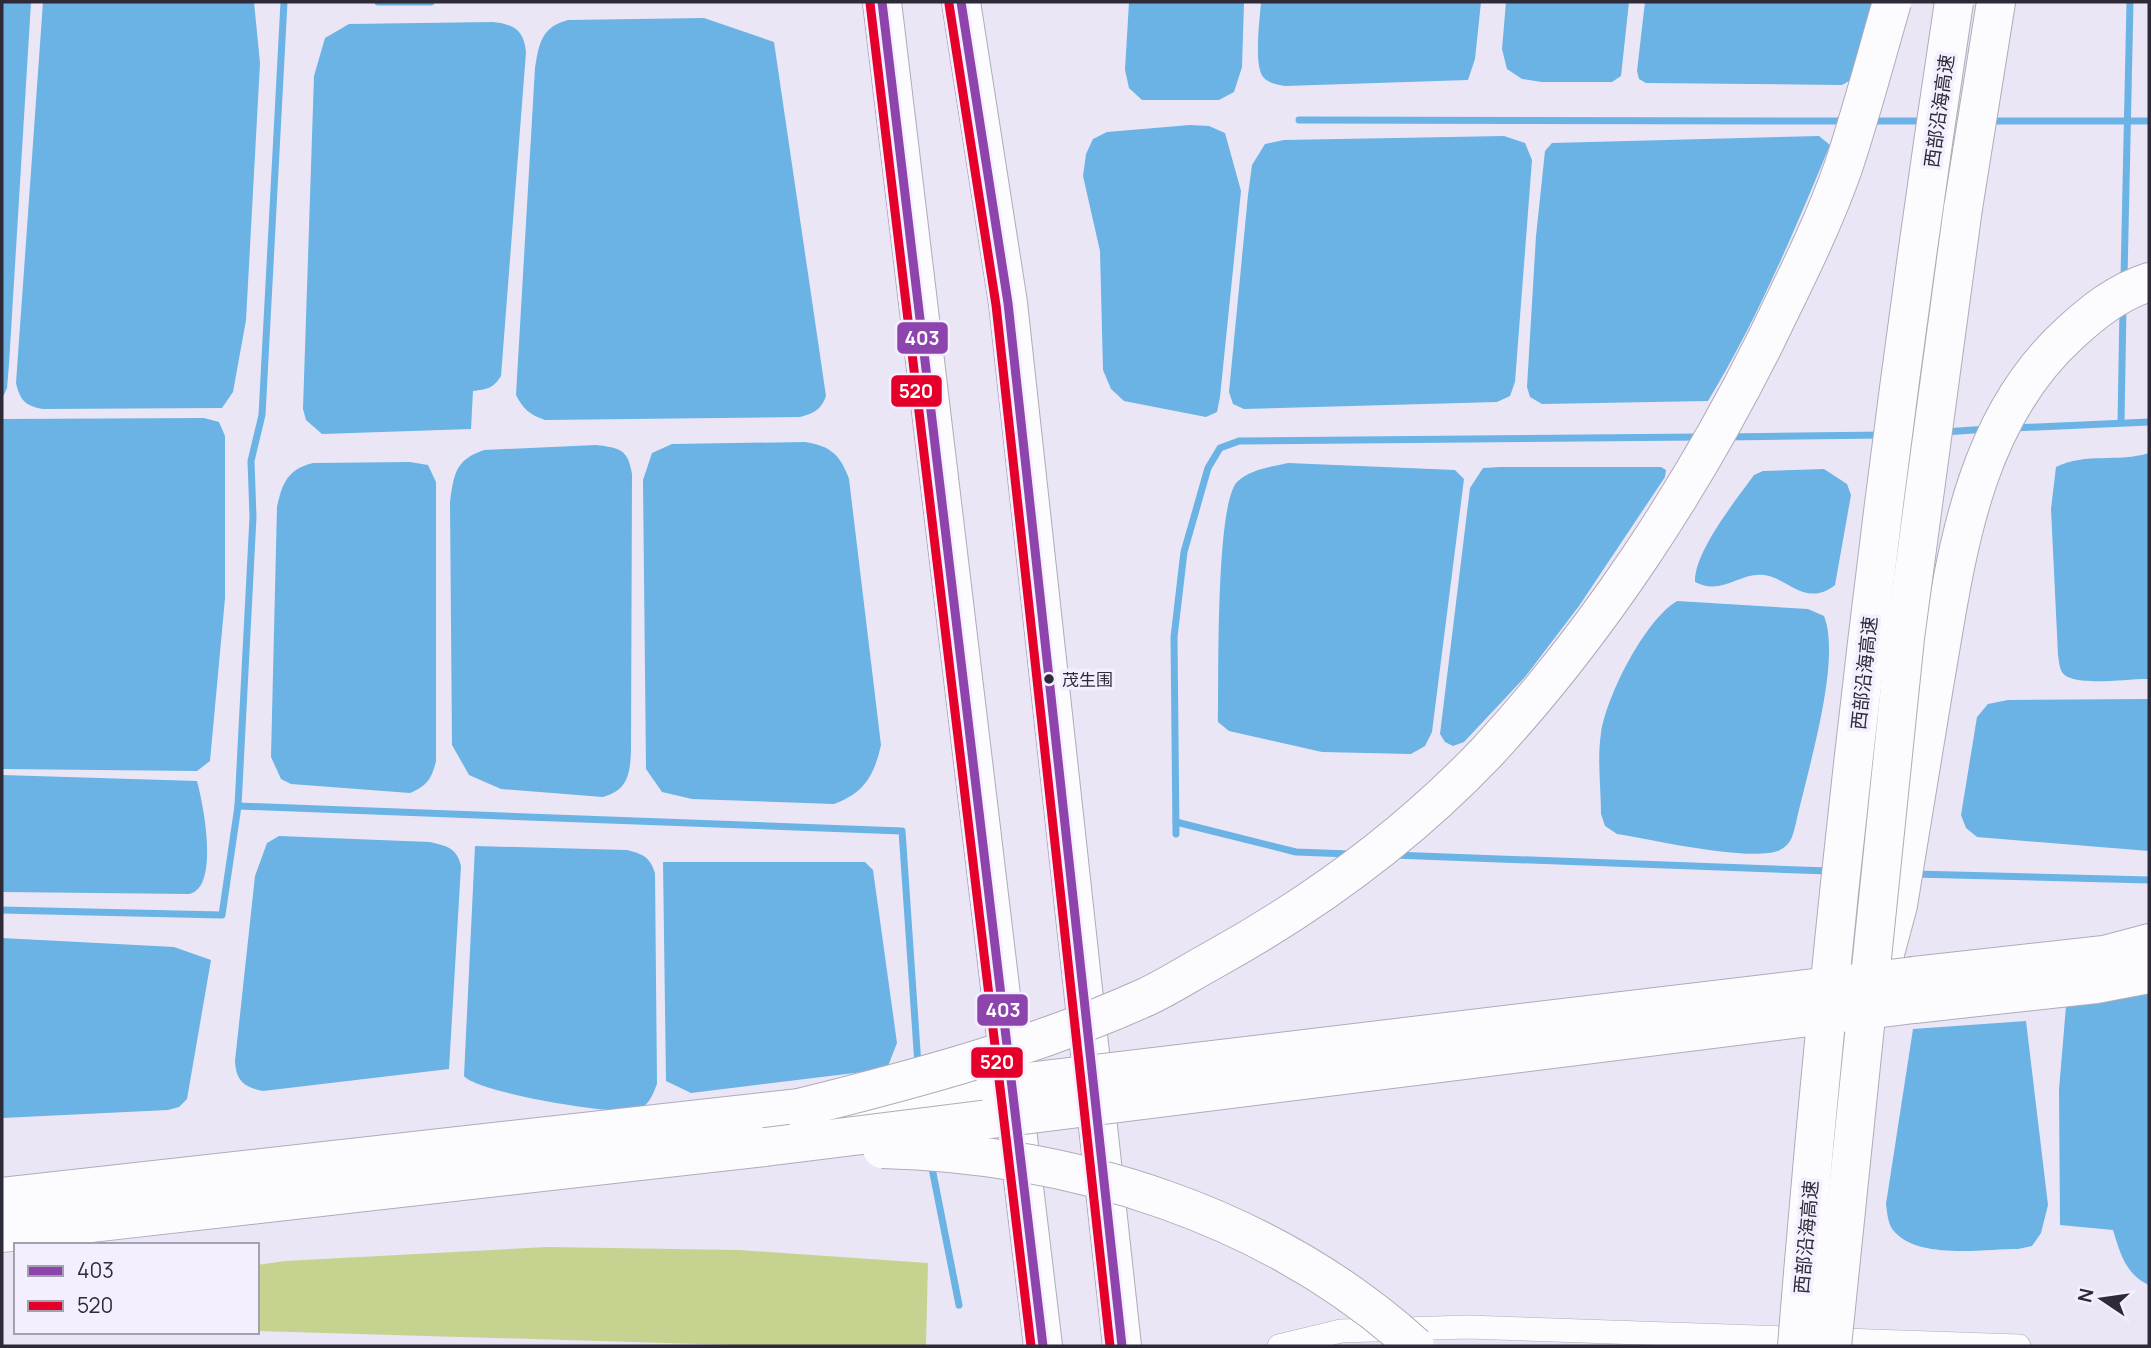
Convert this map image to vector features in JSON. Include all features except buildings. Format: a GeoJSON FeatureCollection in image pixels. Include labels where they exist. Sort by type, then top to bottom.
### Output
{"type":"FeatureCollection","features":[{"type":"Feature","properties":{"kind":"highway"},"geometry":{"type":"LineString","coordinates":[[882,2],[1042,1346]]}},
{"type":"Feature","properties":{"kind":"highway"},"geometry":{"type":"LineString","coordinates":[[961,2],[1008,303],[1122,1346]]}},
{"type":"Feature","properties":{"kind":"highway"},"geometry":{"type":"LineString","coordinates":[[799,1108],[904,1082],[1010,1048],[1147,996],[1279,922],[1382,848],[1486,753],[1576,646],[1655,532],[1728,415],[1787,296],[1842,171],[1892,2]]}},
{"type":"Feature","properties":{"kind":"highway","name":"西部沿海高速"},"geometry":{"type":"LineString","coordinates":[[1797,1346],[1818,1082],[1877,547],[1954,2]]}},
{"type":"Feature","properties":{"kind":"highway","name":"西部沿海高速"},"geometry":{"type":"LineString","coordinates":[[1832,1346],[1905,638],[1963,208],[1996,2]]}},
{"type":"Feature","properties":{"kind":"highway"},"geometry":{"type":"LineString","coordinates":[[1868,978],[1881,966],[1898,905],[1959,539],[1978,474],[2003,421],[2029,378],[2061,341],[2097,308],[2149,282]]}},
{"type":"Feature","properties":{"kind":"highway"},"geometry":{"type":"LineString","coordinates":[[2,1233],[799,1108],[2104,955],[2149,943]]}},
{"type":"Feature","properties":{"kind":"highway"},"geometry":{"type":"LineString","coordinates":[[2,1197],[461,1163],[765,1147],[1914,1004],[2096,984],[2149,974]]}},
{"type":"Feature","properties":{"kind":"highway"},"geometry":{"type":"LineString","coordinates":[[765,1147],[969,1155],[1056,1167],[1121,1185],[1206,1214],[1295,1259],[1381,1316],[1415,1346]]}},
{"type":"Feature","properties":{"kind":"street"},"geometry":{"type":"LineString","coordinates":[[1279,1346],[1340,1331],[1467,1327],[2019,1346]]}},
{"type":"Feature","properties":{"kind":"green space"},"geometry":{"type":"Polygon","coordinates":[[[547,1247],[739,1250],[928,1263],[926,1346],[768,1346],[259,1331],[259,1265],[285,1261],[547,1247]]]}},
{"type":"Feature","properties":{"kind":"water"},"geometry":{"type":"Polygon","coordinates":[[[2,2],[31,2],[9,364],[7,388],[2,399],[2,2]]]}},
{"type":"Feature","properties":{"kind":"water"},"geometry":{"type":"Polygon","coordinates":[[[43,2],[254,2],[260,63],[246,320],[233,392],[222,408],[43,409],[28,404],[19,394],[16,383],[43,2]]]}},
{"type":"Feature","properties":{"kind":"water"},"geometry":{"type":"Polygon","coordinates":[[[1129,2],[1244,2],[1242,67],[1234,92],[1219,100],[1142,100],[1129,88],[1125,70],[1129,2]]]}},
{"type":"Feature","properties":{"kind":"water"},"geometry":{"type":"Polygon","coordinates":[[[1261,2],[1481,2],[1475,59],[1468,80],[1285,86],[1269,82],[1261,73],[1259,64],[1261,2]]]}},
{"type":"Feature","properties":{"kind":"water"},"geometry":{"type":"Polygon","coordinates":[[[1506,2],[1629,2],[1621,76],[1612,82],[1542,82],[1522,79],[1507,69],[1502,49],[1506,2]]]}},
{"type":"Feature","properties":{"kind":"water"},"geometry":{"type":"Polygon","coordinates":[[[1645,2],[1872,2],[1851,80],[1842,85],[1646,83],[1639,79],[1637,71],[1645,2]]]}},
{"type":"Feature","properties":{"kind":"water"},"geometry":{"type":"Polygon","coordinates":[[[704,18],[774,42],[826,396],[816,410],[800,417],[540,418],[527,411],[516,395],[535,68],[540,43],[547,31],[568,20],[704,18]]]}},
{"type":"Feature","properties":{"kind":"water"},"geometry":{"type":"Polygon","coordinates":[[[349,24],[506,24],[520,33],[526,52],[501,376],[489,388],[473,391],[471,429],[322,434],[306,420],[303,409],[314,76],[325,38],[349,24]]]}},
{"type":"Feature","properties":{"kind":"water"},"geometry":{"type":"Polygon","coordinates":[[[1190,125],[1209,126],[1225,133],[1241,191],[1220,397],[1217,412],[1206,417],[1124,401],[1111,389],[1103,370],[1100,251],[1083,176],[1086,154],[1093,139],[1107,132],[1190,125]]]}},
{"type":"Feature","properties":{"kind":"water"},"geometry":{"type":"Polygon","coordinates":[[[1504,136],[1525,143],[1532,160],[1515,382],[1510,396],[1497,402],[1244,409],[1233,404],[1229,392],[1248,195],[1252,165],[1265,144],[1284,140],[1504,136]]]}},
{"type":"Feature","properties":{"kind":"water"},"geometry":{"type":"Polygon","coordinates":[[[1819,136],[1830,145],[1759,307],[1708,401],[1542,404],[1530,397],[1527,387],[1536,236],[1545,151],[1552,143],[1819,136]]]}},
{"type":"Feature","properties":{"kind":"water"},"geometry":{"type":"Polygon","coordinates":[[[204,418],[219,422],[225,436],[225,598],[210,761],[197,771],[2,769],[2,419],[204,418]]]}},
{"type":"Feature","properties":{"kind":"water"},"geometry":{"type":"Polygon","coordinates":[[[805,442],[828,449],[838,457],[849,479],[881,745],[875,766],[860,789],[834,804],[692,799],[662,792],[646,769],[643,480],[652,453],[672,444],[805,442]]]}},
{"type":"Feature","properties":{"kind":"water"},"geometry":{"type":"Polygon","coordinates":[[[596,445],[622,451],[628,459],[632,474],[630,767],[623,785],[603,797],[501,789],[469,775],[452,745],[450,502],[455,476],[467,458],[484,450],[596,445]]]}},
{"type":"Feature","properties":{"kind":"water"},"geometry":{"type":"Polygon","coordinates":[[[2149,453],[2149,679],[2088,681],[2068,677],[2061,670],[2058,655],[2051,509],[2056,467],[2079,460],[2149,453]]]}},
{"type":"Feature","properties":{"kind":"water"},"geometry":{"type":"Polygon","coordinates":[[[410,462],[428,465],[436,482],[436,761],[433,772],[425,784],[410,793],[291,784],[281,779],[271,757],[277,507],[281,491],[292,473],[313,463],[410,462]]]}},
{"type":"Feature","properties":{"kind":"water"},"geometry":{"type":"Polygon","coordinates":[[[1288,463],[1455,470],[1464,479],[1432,732],[1425,746],[1411,754],[1322,752],[1229,731],[1218,722],[1222,556],[1225,521],[1231,495],[1238,481],[1249,474],[1288,463]]]}},
{"type":"Feature","properties":{"kind":"water"},"geometry":{"type":"Polygon","coordinates":[[[1661,467],[1666,470],[1665,477],[1579,606],[1525,677],[1464,742],[1453,746],[1445,742],[1440,734],[1470,488],[1483,468],[1661,467]]]}},
{"type":"Feature","properties":{"kind":"water"},"geometry":{"type":"Polygon","coordinates":[[[1824,469],[1847,484],[1851,495],[1835,585],[1815,594],[1806,593],[1764,575],[1714,586],[1695,582],[1701,556],[1708,542],[1754,475],[1763,471],[1824,469]]]}},
{"type":"Feature","properties":{"kind":"water"},"geometry":{"type":"Polygon","coordinates":[[[1677,601],[1808,609],[1824,616],[1829,660],[1821,717],[1793,835],[1790,842],[1780,850],[1747,854],[1700,849],[1617,834],[1605,826],[1601,814],[1599,763],[1605,717],[1619,680],[1640,641],[1652,624],[1677,601]]]}},
{"type":"Feature","properties":{"kind":"water"},"geometry":{"type":"Polygon","coordinates":[[[2149,699],[2149,851],[1977,837],[1966,828],[1961,815],[1977,717],[1988,704],[2008,700],[2149,699]]]}},
{"type":"Feature","properties":{"kind":"water"},"geometry":{"type":"Polygon","coordinates":[[[2,775],[197,781],[207,843],[204,877],[198,888],[189,894],[2,892],[2,775]]]}},
{"type":"Feature","properties":{"kind":"water"},"geometry":{"type":"Polygon","coordinates":[[[279,836],[430,842],[446,847],[457,855],[461,866],[449,1069],[263,1091],[246,1085],[239,1078],[235,1061],[255,876],[267,843],[279,836]]]}},
{"type":"Feature","properties":{"kind":"water"},"geometry":{"type":"Polygon","coordinates":[[[475,846],[627,850],[642,855],[651,863],[655,873],[657,1084],[650,1099],[642,1107],[625,1111],[548,1102],[493,1089],[464,1076],[475,846]]]}},
{"type":"Feature","properties":{"kind":"water"},"geometry":{"type":"Polygon","coordinates":[[[663,862],[865,862],[873,870],[897,1043],[888,1066],[879,1070],[691,1093],[666,1081],[663,862]]]}},
{"type":"Feature","properties":{"kind":"water"},"geometry":{"type":"Polygon","coordinates":[[[2,938],[174,947],[211,960],[187,1099],[179,1107],[168,1110],[2,1118],[2,938]]]}},
{"type":"Feature","properties":{"kind":"water"},"geometry":{"type":"Polygon","coordinates":[[[2149,952],[2149,1285],[2129,1269],[2113,1230],[2060,1225],[2059,1090],[2067,994],[2149,952]]]}},
{"type":"Feature","properties":{"kind":"water"},"geometry":{"type":"Polygon","coordinates":[[[2026,1021],[2048,1205],[2041,1233],[2032,1246],[2018,1249],[1951,1251],[1917,1246],[1893,1230],[1886,1204],[1913,1029],[2026,1021]]]}},
{"type":"Feature","properties":{"kind":"waterway"},"geometry":{"type":"LineString","coordinates":[[2,910],[222,915],[238,806],[253,517],[251,461],[262,415],[284,2]]}},
{"type":"Feature","properties":{"kind":"waterway"},"geometry":{"type":"LineString","coordinates":[[378,2],[431,2]]}},
{"type":"Feature","properties":{"kind":"waterway"},"geometry":{"type":"LineString","coordinates":[[2124,278],[2130,2]]}},
{"type":"Feature","properties":{"kind":"waterway"},"geometry":{"type":"LineString","coordinates":[[1299,120],[1844,121]]}},
{"type":"Feature","properties":{"kind":"waterway"},"geometry":{"type":"LineString","coordinates":[[1870,121],[1925,121]]}},
{"type":"Feature","properties":{"kind":"waterway"},"geometry":{"type":"LineString","coordinates":[[1989,121],[2149,121]]}},
{"type":"Feature","properties":{"kind":"waterway"},"geometry":{"type":"LineString","coordinates":[[2121,422],[2123,307]]}},
{"type":"Feature","properties":{"kind":"waterway"},"geometry":{"type":"LineString","coordinates":[[2014,428],[2149,422]]}},
{"type":"Feature","properties":{"kind":"waterway"},"geometry":{"type":"LineString","coordinates":[[1944,432],[1988,429]]}},
{"type":"Feature","properties":{"kind":"waterway"},"geometry":{"type":"LineString","coordinates":[[1727,437],[1883,435]]}},
{"type":"Feature","properties":{"kind":"waterway"},"geometry":{"type":"LineString","coordinates":[[1176,834],[1174,637],[1184,552],[1208,468],[1220,448],[1239,441],[1701,437]]}},
{"type":"Feature","properties":{"kind":"waterway"},"geometry":{"type":"LineString","coordinates":[[238,806],[902,831],[918,1065]]}},
{"type":"Feature","properties":{"kind":"waterway"},"geometry":{"type":"LineString","coordinates":[[1176,822],[1296,852],[1350,854]]}},
{"type":"Feature","properties":{"kind":"waterway"},"geometry":{"type":"LineString","coordinates":[[1393,855],[1829,871]]}},
{"type":"Feature","properties":{"kind":"waterway"},"geometry":{"type":"LineString","coordinates":[[1914,874],[2149,880]]}},
{"type":"Feature","properties":{"kind":"waterway"},"geometry":{"type":"LineString","coordinates":[[931,1163],[959,1305]]}},
{"type":"Feature","properties":{"kind":"transit line","name":"403"},"geometry":{"type":"LineString","coordinates":[[882,2],[1043,1346]]}},
{"type":"Feature","properties":{"kind":"transit line","name":"403"},"geometry":{"type":"LineString","coordinates":[[961,2],[1008,303],[1122,1346]]}},
{"type":"Feature","properties":{"kind":"transit line","name":"520"},"geometry":{"type":"LineString","coordinates":[[870,3],[1031,1346]]}},
{"type":"Feature","properties":{"kind":"transit line","name":"520"},"geometry":{"type":"LineString","coordinates":[[949,4],[996,305],[1110,1346]]}},
{"type":"Feature","properties":{"kind":"place","name":"茂生围"},"geometry":{"type":"Point","coordinates":[1049,679]}}]}
